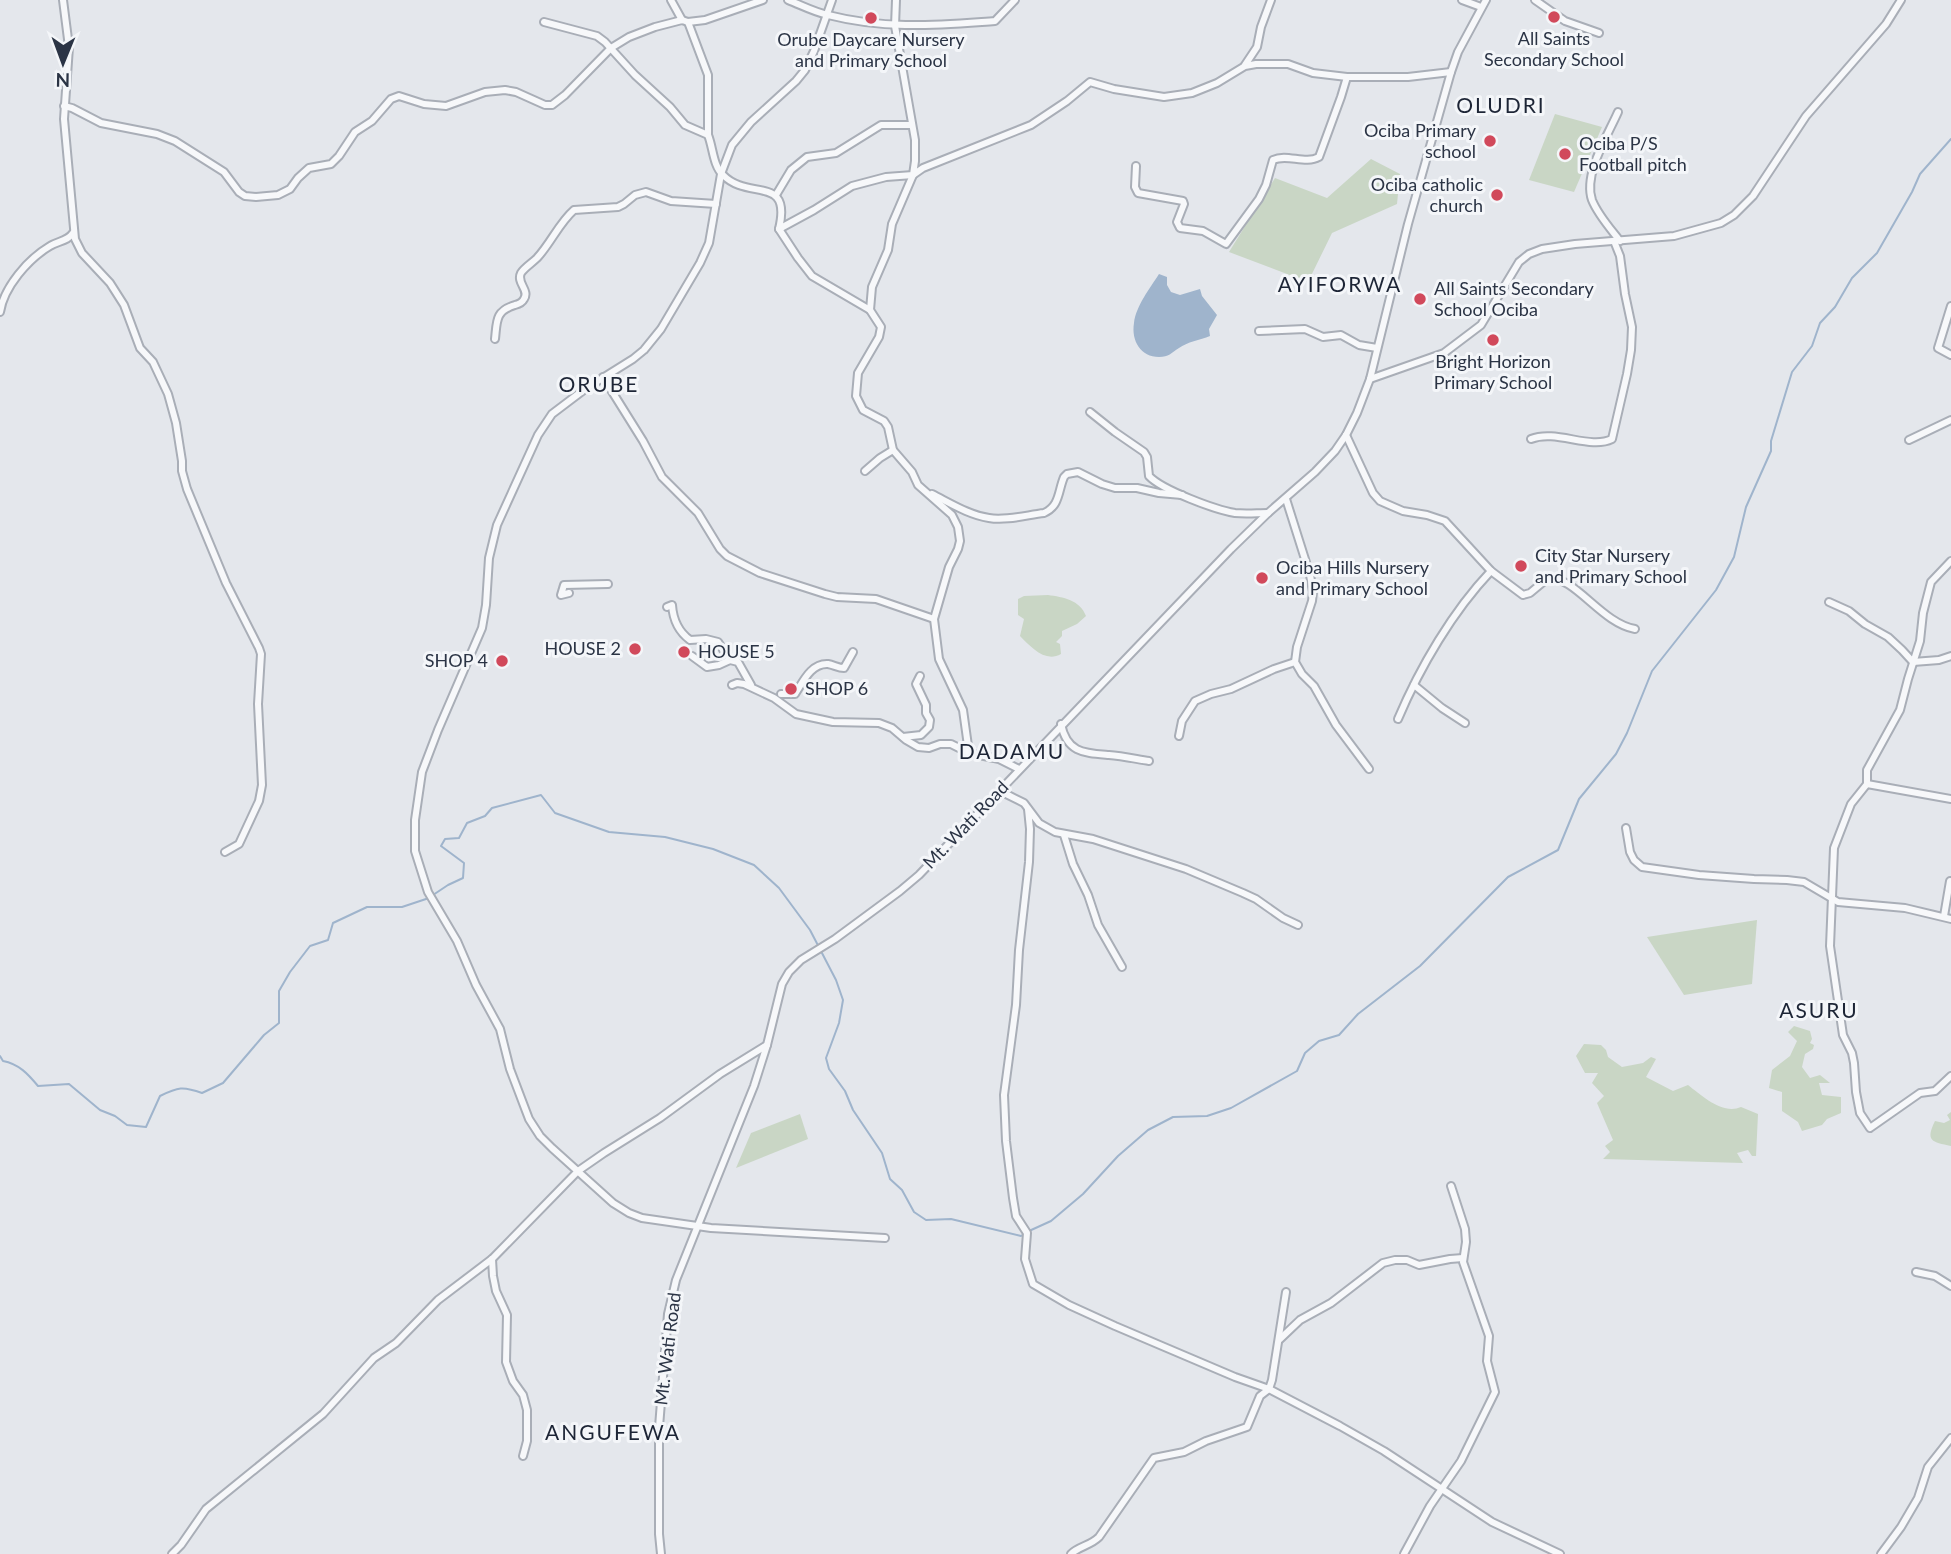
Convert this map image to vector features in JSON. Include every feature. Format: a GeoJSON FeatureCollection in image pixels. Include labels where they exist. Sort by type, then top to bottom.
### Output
{"type":"FeatureCollection","features":[{"type":"Feature","properties":{"kind":"street"},"geometry":{"type":"LineString","coordinates":[[63,0],[69,47],[64,106],[77,246],[110,283],[124,305],[140,348],[153,362],[168,394],[187,489],[226,583],[261,654],[258,704],[261,793],[239,844],[225,852]]}},
{"type":"Feature","properties":{"kind":"street"},"geometry":{"type":"LineString","coordinates":[[671,0],[685,21],[708,75],[708,135],[721,174],[736,184],[776,195],[781,202],[782,211],[779,229],[805,269],[812,276],[870,310],[881,327],[858,373],[856,396],[863,410],[888,426],[893,450],[910,469],[922,489],[956,521],[959,533],[958,549],[949,567],[934,619],[939,659],[963,710],[969,753]]}},
{"type":"Feature","properties":{"kind":"street"},"geometry":{"type":"LineString","coordinates":[[64,106],[101,123],[166,137],[224,172],[239,192],[245,195],[268,196],[285,192],[310,168],[331,164],[355,132],[372,121],[391,99],[399,96],[424,104],[446,106],[485,92],[505,90],[545,105],[552,105],[611,48],[636,33],[685,21],[705,20],[762,0]]}},
{"type":"Feature","properties":{"kind":"street"},"geometry":{"type":"LineString","coordinates":[[788,0],[826,15],[895,26],[940,26],[995,21],[1015,0]]}},
{"type":"Feature","properties":{"kind":"street"},"geometry":{"type":"LineString","coordinates":[[832,0],[814,51],[796,81],[741,132],[732,145],[721,174],[712,232],[701,263],[661,329],[644,351],[552,414],[533,446],[497,525],[489,558],[482,628],[425,762],[415,820],[415,851],[437,908],[457,941],[500,1030],[529,1119],[540,1136],[613,1203],[642,1218],[699,1226],[885,1238]]}},
{"type":"Feature","properties":{"kind":"street"},"geometry":{"type":"LineString","coordinates":[[870,310],[874,281],[888,250],[894,219],[913,175],[915,161],[912,125],[895,26],[896,0]]}},
{"type":"Feature","properties":{"kind":"street"},"geometry":{"type":"LineString","coordinates":[[1245,66],[1257,47],[1261,27],[1272,0]]}},
{"type":"Feature","properties":{"kind":"street"},"geometry":{"type":"LineString","coordinates":[[1462,0],[1481,7]]}},
{"type":"Feature","properties":{"kind":"street","name":"Mt. Wati Road"},"geometry":{"type":"LineString","coordinates":[[661,1554],[659,1427],[667,1328],[676,1280],[750,1098],[782,984],[801,960],[835,939],[900,891],[954,839],[1231,549],[1335,451],[1357,413],[1370,379],[1408,224],[1451,72],[1458,52],[1486,0]]}},
{"type":"Feature","properties":{"kind":"street"},"geometry":{"type":"LineString","coordinates":[[1535,0],[1565,21],[1599,33]]}},
{"type":"Feature","properties":{"kind":"street"},"geometry":{"type":"LineString","coordinates":[[1370,379],[1444,353],[1473,333],[1482,325],[1518,262],[1529,254],[1568,245],[1674,236],[1721,223],[1734,215],[1753,196],[1806,116],[1886,24],[1901,0]]}},
{"type":"Feature","properties":{"kind":"street"},"geometry":{"type":"LineString","coordinates":[[544,22],[589,33],[605,42],[685,125],[708,135]]}},
{"type":"Feature","properties":{"kind":"street"},"geometry":{"type":"LineString","coordinates":[[779,229],[852,186],[886,177],[913,175],[923,168],[1031,125],[1068,101],[1090,82],[1164,97],[1182,95],[1217,83],[1245,66],[1269,63],[1288,64],[1314,73],[1346,77],[1408,77],[1451,72]]}},
{"type":"Feature","properties":{"kind":"street"},"geometry":{"type":"LineString","coordinates":[[1136,166],[1135,187],[1138,193],[1183,201],[1177,222],[1180,229],[1203,232],[1226,244],[1259,199],[1273,160],[1281,157],[1312,160],[1319,157],[1346,77]]}},
{"type":"Feature","properties":{"kind":"street"},"geometry":{"type":"LineString","coordinates":[[1531,439],[1544,435],[1608,442],[1612,439],[1627,374],[1632,327],[1617,241],[1591,197],[1592,173],[1618,112]]}},
{"type":"Feature","properties":{"kind":"street"},"geometry":{"type":"LineString","coordinates":[[776,195],[791,170],[807,157],[836,153],[881,125],[912,125]]}},
{"type":"Feature","properties":{"kind":"street"},"geometry":{"type":"LineString","coordinates":[[915,161],[923,168]]}},
{"type":"Feature","properties":{"kind":"street"},"geometry":{"type":"LineString","coordinates":[[495,339],[502,310],[524,299],[525,289],[520,280],[521,273],[543,251],[574,210],[618,207],[635,195],[646,192],[671,201],[716,204]]}},
{"type":"Feature","properties":{"kind":"street"},"geometry":{"type":"LineString","coordinates":[[0,312],[3,300],[20,273],[41,251],[70,238],[74,233]]}},
{"type":"Feature","properties":{"kind":"street"},"geometry":{"type":"LineString","coordinates":[[1951,306],[1938,348],[1951,355]]}},
{"type":"Feature","properties":{"kind":"street"},"geometry":{"type":"LineString","coordinates":[[1259,331],[1305,329],[1323,337],[1341,335],[1359,345],[1377,348]]}},
{"type":"Feature","properties":{"kind":"street"},"geometry":{"type":"LineString","coordinates":[[603,377],[662,477],[698,513],[720,550],[727,556],[760,573],[825,594],[876,599],[934,619]]}},
{"type":"Feature","properties":{"kind":"street"},"geometry":{"type":"LineString","coordinates":[[1090,412],[1144,452],[1152,480],[1182,495],[1234,513],[1268,513]]}},
{"type":"Feature","properties":{"kind":"street"},"geometry":{"type":"LineString","coordinates":[[1909,440],[1951,419]]}},
{"type":"Feature","properties":{"kind":"street"},"geometry":{"type":"LineString","coordinates":[[1346,435],[1373,493],[1380,501],[1403,511],[1427,514],[1445,521],[1491,571],[1523,595],[1530,593],[1548,578],[1555,578],[1578,591],[1602,613],[1626,627],[1635,629]]}},
{"type":"Feature","properties":{"kind":"street"},"geometry":{"type":"LineString","coordinates":[[865,471],[893,450]]}},
{"type":"Feature","properties":{"kind":"street"},"geometry":{"type":"LineString","coordinates":[[922,489],[950,504],[996,519],[1049,511],[1056,503],[1064,477],[1072,472],[1115,488],[1137,488],[1182,495]]}},
{"type":"Feature","properties":{"kind":"street"},"geometry":{"type":"LineString","coordinates":[[1286,499],[1313,592],[1295,662],[1314,686],[1336,725],[1369,769]]}},
{"type":"Feature","properties":{"kind":"street"},"geometry":{"type":"LineString","coordinates":[[1951,561],[1931,582],[1923,613],[1920,641],[1900,710],[1867,770],[1867,784],[1851,804],[1834,848],[1830,946],[1843,1035],[1852,1053],[1860,1114],[1870,1128],[1920,1093],[1935,1091],[1951,1076]]}},
{"type":"Feature","properties":{"kind":"street"},"geometry":{"type":"LineString","coordinates":[[1398,719],[1443,635],[1491,571]]}},
{"type":"Feature","properties":{"kind":"street"},"geometry":{"type":"LineString","coordinates":[[569,593],[561,595],[564,584],[608,584]]}},
{"type":"Feature","properties":{"kind":"street"},"geometry":{"type":"LineString","coordinates":[[1829,602],[1849,611],[1888,637],[1913,662]]}},
{"type":"Feature","properties":{"kind":"street"},"geometry":{"type":"LineString","coordinates":[[667,607],[672,605],[673,615],[683,635],[690,640],[718,642],[730,660]]}},
{"type":"Feature","properties":{"kind":"street"},"geometry":{"type":"LineString","coordinates":[[732,685],[740,682],[770,696],[795,694],[818,665],[830,664],[844,668],[853,652]]}},
{"type":"Feature","properties":{"kind":"street"},"geometry":{"type":"LineString","coordinates":[[692,656],[707,667],[730,660],[738,662],[748,682],[770,696]]}},
{"type":"Feature","properties":{"kind":"street"},"geometry":{"type":"LineString","coordinates":[[1913,662],[1951,656]]}},
{"type":"Feature","properties":{"kind":"street"},"geometry":{"type":"LineString","coordinates":[[1180,736],[1182,721],[1195,701],[1295,662]]}},
{"type":"Feature","properties":{"kind":"street"},"geometry":{"type":"LineString","coordinates":[[903,737],[921,735],[929,727],[926,705],[916,684],[920,676]]}},
{"type":"Feature","properties":{"kind":"street"},"geometry":{"type":"LineString","coordinates":[[1414,685],[1465,723]]}},
{"type":"Feature","properties":{"kind":"street"},"geometry":{"type":"LineString","coordinates":[[779,697],[787,688]]}},
{"type":"Feature","properties":{"kind":"street"},"geometry":{"type":"LineString","coordinates":[[779,697],[796,714],[833,722],[879,723],[892,728],[918,747],[951,744],[969,753],[999,759],[1019,769]]}},
{"type":"Feature","properties":{"kind":"street"},"geometry":{"type":"LineString","coordinates":[[1061,724],[1066,741],[1081,752],[1149,761]]}},
{"type":"Feature","properties":{"kind":"street"},"geometry":{"type":"LineString","coordinates":[[1867,784],[1951,799]]}},
{"type":"Feature","properties":{"kind":"street"},"geometry":{"type":"LineString","coordinates":[[1000,791],[1024,803],[1039,824],[1064,835],[1093,839],[1186,869],[1243,893],[1298,925]]}},
{"type":"Feature","properties":{"kind":"street"},"geometry":{"type":"LineString","coordinates":[[1028,809],[1029,862],[1016,1005],[1004,1095],[1013,1198],[1016,1216],[1027,1233],[1025,1259],[1033,1284],[1069,1305],[1115,1326],[1269,1389],[1373,1445],[1492,1522],[1560,1554]]}},
{"type":"Feature","properties":{"kind":"street"},"geometry":{"type":"LineString","coordinates":[[1626,828],[1630,852],[1642,867],[1699,875],[1804,882],[1831,899],[1847,904],[1905,908],[1948,918],[1950,881]]}},
{"type":"Feature","properties":{"kind":"street"},"geometry":{"type":"LineString","coordinates":[[1064,835],[1094,916],[1122,967]]}},
{"type":"Feature","properties":{"kind":"street"},"geometry":{"type":"LineString","coordinates":[[172,1554],[215,1500],[323,1414],[374,1357],[396,1343],[438,1300],[492,1259],[578,1171],[767,1045]]}},
{"type":"Feature","properties":{"kind":"street"},"geometry":{"type":"LineString","coordinates":[[1404,1554],[1430,1506],[1461,1461],[1495,1392],[1487,1361],[1489,1336],[1463,1262],[1465,1229],[1451,1186]]}},
{"type":"Feature","properties":{"kind":"street"},"geometry":{"type":"LineString","coordinates":[[1278,1341],[1300,1320],[1331,1303],[1383,1262],[1407,1260],[1419,1265],[1464,1258]]}},
{"type":"Feature","properties":{"kind":"street"},"geometry":{"type":"LineString","coordinates":[[492,1259],[496,1290],[507,1315],[506,1362],[513,1381],[523,1395],[527,1410],[527,1441],[523,1457]]}},
{"type":"Feature","properties":{"kind":"street"},"geometry":{"type":"LineString","coordinates":[[1916,1272],[1935,1276],[1951,1286]]}},
{"type":"Feature","properties":{"kind":"street"},"geometry":{"type":"LineString","coordinates":[[1070,1554],[1095,1541],[1154,1458],[1184,1452],[1206,1441],[1247,1427],[1260,1396],[1269,1389],[1286,1292]]}},
{"type":"Feature","properties":{"kind":"street"},"geometry":{"type":"LineString","coordinates":[[1881,1554],[1918,1497],[1928,1467],[1951,1438]]}},
{"type":"Feature","properties":{"kind":"green space","name":"Ociba P/S Football pitch"},"geometry":{"type":"Polygon","coordinates":[[[1555,114],[1602,127],[1574,192],[1529,180],[1555,114]]]}},
{"type":"Feature","properties":{"kind":"green space"},"geometry":{"type":"Polygon","coordinates":[[[1371,159],[1400,174],[1397,204],[1332,233],[1308,282],[1229,252],[1275,178],[1327,198],[1371,159]]]}},
{"type":"Feature","properties":{"kind":"green space"},"geometry":{"type":"Polygon","coordinates":[[[1048,595],[1075,603],[1086,616],[1062,631],[1062,636],[1056,642],[1060,644],[1061,654],[1049,657],[1020,636],[1024,619],[1018,615],[1018,599],[1024,596],[1048,595]]]}},
{"type":"Feature","properties":{"kind":"green space"},"geometry":{"type":"Polygon","coordinates":[[[1757,920],[1752,984],[1684,995],[1647,937],[1757,920]]]}},
{"type":"Feature","properties":{"kind":"green space"},"geometry":{"type":"Polygon","coordinates":[[[1794,1026],[1810,1031],[1810,1043],[1814,1045],[1813,1049],[1805,1054],[1802,1067],[1810,1078],[1820,1075],[1830,1083],[1819,1083],[1822,1095],[1841,1097],[1841,1113],[1827,1119],[1822,1125],[1802,1131],[1798,1122],[1782,1111],[1782,1092],[1769,1088],[1772,1070],[1790,1056],[1797,1041],[1788,1032],[1794,1026]]]}},
{"type":"Feature","properties":{"kind":"green space"},"geometry":{"type":"Polygon","coordinates":[[[1584,1044],[1601,1045],[1608,1057],[1622,1067],[1643,1063],[1651,1057],[1656,1059],[1646,1077],[1673,1091],[1688,1085],[1720,1106],[1734,1109],[1741,1107],[1758,1114],[1756,1156],[1752,1156],[1748,1150],[1737,1153],[1743,1163],[1603,1159],[1610,1152],[1605,1146],[1613,1140],[1597,1103],[1604,1096],[1592,1083],[1598,1073],[1585,1073],[1576,1056],[1584,1044]]]}},
{"type":"Feature","properties":{"kind":"green space"},"geometry":{"type":"Polygon","coordinates":[[[1951,1112],[1951,1146],[1935,1142],[1931,1133],[1935,1121],[1944,1123],[1950,1120],[1947,1115],[1951,1112]]]}},
{"type":"Feature","properties":{"kind":"green space"},"geometry":{"type":"Polygon","coordinates":[[[800,1114],[808,1139],[736,1168],[751,1133],[800,1114]]]}},
{"type":"Feature","properties":{"kind":"water"},"geometry":{"type":"Polygon","coordinates":[[[1159,274],[1167,277],[1171,292],[1180,295],[1200,289],[1202,296],[1217,315],[1209,329],[1210,336],[1159,357],[1142,351],[1133,330],[1140,304],[1159,274]]]}},
{"type":"Feature","properties":{"kind":"waterway"},"geometry":{"type":"LineString","coordinates":[[1029,1231],[1051,1221],[1083,1194],[1118,1156],[1148,1130],[1173,1117],[1207,1116],[1231,1108],[1297,1071],[1305,1053],[1319,1041],[1339,1035],[1358,1014],[1420,966],[1508,877],[1558,850],[1579,799],[1616,754],[1652,671],[1716,590],[1734,557],[1746,507],[1771,451],[1771,441],[1792,372],[1812,346],[1820,323],[1835,307],[1852,278],[1877,253],[1920,174],[1951,139]]}},
{"type":"Feature","properties":{"kind":"waterway"},"geometry":{"type":"LineString","coordinates":[[433,895],[463,878],[464,863],[441,846],[445,839],[459,838],[467,823],[485,816],[492,808],[541,795],[555,813],[609,832],[665,837],[713,849],[754,865],[779,888],[810,930],[836,980],[843,1000],[839,1023],[826,1058],[829,1069],[882,1153],[890,1179],[902,1190],[914,1212],[926,1220],[951,1219],[1021,1236],[1024,1234]]}},
{"type":"Feature","properties":{"kind":"waterway"},"geometry":{"type":"LineString","coordinates":[[0,1056],[3,1061],[23,1070],[38,1086],[69,1084],[100,1110],[127,1125],[146,1127],[160,1096],[181,1088],[202,1093],[223,1083],[264,1035],[279,1023],[279,991],[310,946],[328,940],[333,923],[367,907],[402,907],[429,898]]}},
{"type":"Feature","properties":{"kind":"place","name":"All Saints Secondary School"},"geometry":{"type":"Point","coordinates":[1554,17]}},
{"type":"Feature","properties":{"kind":"place","name":"Orube Daycare Nursery and Primary School"},"geometry":{"type":"Point","coordinates":[871,18]}},
{"type":"Feature","properties":{"kind":"place","name":"Ociba Primary school"},"geometry":{"type":"Point","coordinates":[1490,141]}},
{"type":"Feature","properties":{"kind":"place","name":"Ociba P/S Football pitch"},"geometry":{"type":"Point","coordinates":[1565,154]}},
{"type":"Feature","properties":{"kind":"place","name":"Ociba catholic church"},"geometry":{"type":"Point","coordinates":[1497,195]}},
{"type":"Feature","properties":{"kind":"place","name":"All Saints Secondary School Ociba"},"geometry":{"type":"Point","coordinates":[1420,299]}},
{"type":"Feature","properties":{"kind":"place","name":"Bright Horizon Primary School"},"geometry":{"type":"Point","coordinates":[1493,340]}},
{"type":"Feature","properties":{"kind":"place","name":"City Star Nursery and Primary School"},"geometry":{"type":"Point","coordinates":[1521,566]}},
{"type":"Feature","properties":{"kind":"place","name":"Ociba Hills Nursery and Primary School"},"geometry":{"type":"Point","coordinates":[1262,578]}},
{"type":"Feature","properties":{"kind":"place","name":"HOUSE 2"},"geometry":{"type":"Point","coordinates":[635,649]}},
{"type":"Feature","properties":{"kind":"place","name":"HOUSE 5"},"geometry":{"type":"Point","coordinates":[684,652]}},
{"type":"Feature","properties":{"kind":"place","name":"SHOP 4"},"geometry":{"type":"Point","coordinates":[502,661]}},
{"type":"Feature","properties":{"kind":"place","name":"SHOP 6"},"geometry":{"type":"Point","coordinates":[791,689]}},
{"type":"Feature","properties":{"kind":"district","name":"OLUDRI"},"geometry":{"type":"Point","coordinates":[1501,106]}},
{"type":"Feature","properties":{"kind":"district","name":"AYIFORWA"},"geometry":{"type":"Point","coordinates":[1340,285]}},
{"type":"Feature","properties":{"kind":"district","name":"ORUBE"},"geometry":{"type":"Point","coordinates":[599,385]}},
{"type":"Feature","properties":{"kind":"district","name":"DADAMU"},"geometry":{"type":"Point","coordinates":[1012,752]}},
{"type":"Feature","properties":{"kind":"district","name":"ASURU"},"geometry":{"type":"Point","coordinates":[1819,1011]}},
{"type":"Feature","properties":{"kind":"district","name":"ANGUFEWA"},"geometry":{"type":"Point","coordinates":[613,1433]}}]}
